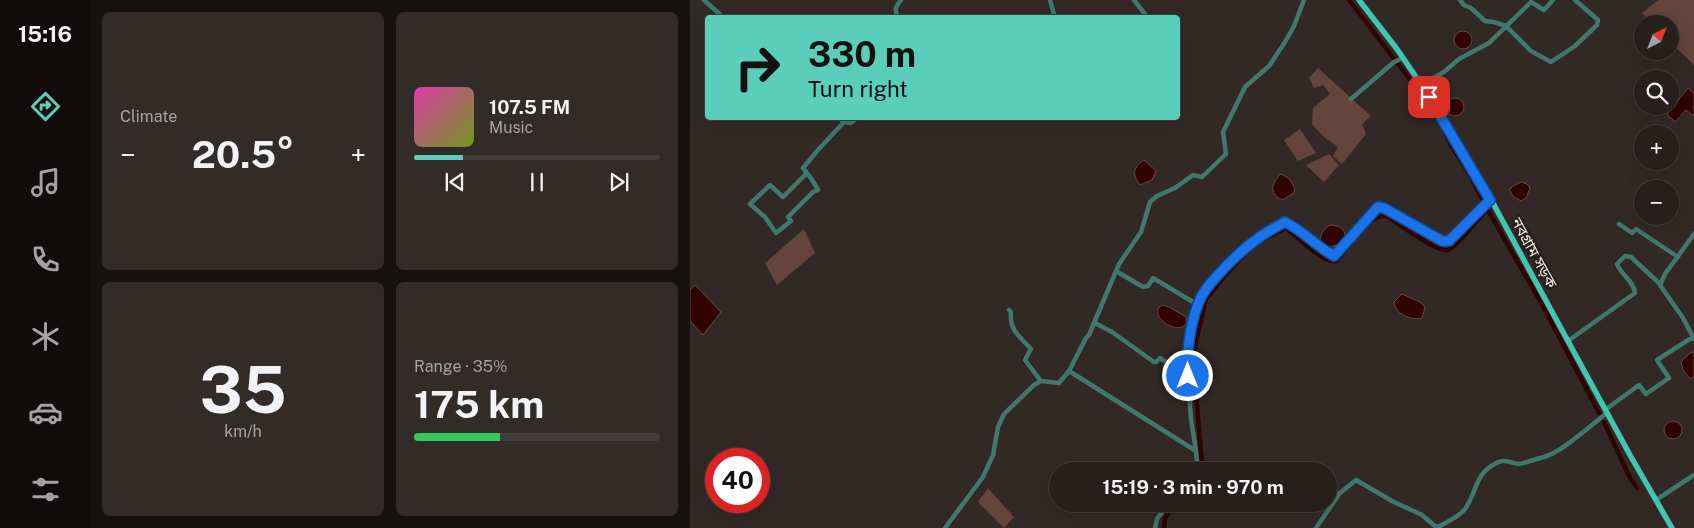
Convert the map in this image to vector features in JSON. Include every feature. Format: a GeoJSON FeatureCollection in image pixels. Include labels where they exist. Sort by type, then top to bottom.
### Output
{"type":"FeatureCollection","features":[{"type":"Feature","properties":{"kind":"main road","name":"নবগ্রাম সড়ক"},"geometry":{"type":"LineString","coordinates":[[1359,0],[1399,60],[1421,85],[1435,105],[1672,528]]}},
{"type":"Feature","properties":{"kind":"street"},"geometry":{"type":"LineString","coordinates":[[704,0],[721,15]]}},
{"type":"Feature","properties":{"kind":"street"},"geometry":{"type":"LineString","coordinates":[[897,15],[895,8],[901,0]]}},
{"type":"Feature","properties":{"kind":"street"},"geometry":{"type":"LineString","coordinates":[[1050,0],[1054,15]]}},
{"type":"Feature","properties":{"kind":"street"},"geometry":{"type":"LineString","coordinates":[[1134,0],[1146,15]]}},
{"type":"Feature","properties":{"kind":"street"},"geometry":{"type":"LineString","coordinates":[[945,528],[983,477],[992,455],[1002,418],[1027,391],[1041,381],[1059,383],[1069,371],[1095,323],[1119,264],[1141,232],[1150,202],[1193,175],[1202,177],[1226,154],[1223,132],[1245,87],[1269,66],[1294,26],[1304,0]]}},
{"type":"Feature","properties":{"kind":"street"},"geometry":{"type":"LineString","coordinates":[[1460,0],[1485,21],[1506,26],[1531,51],[1552,62],[1575,46],[1597,24],[1598,20],[1575,0]]}},
{"type":"Feature","properties":{"kind":"street"},"geometry":{"type":"LineString","coordinates":[[1421,85],[1444,72],[1460,59],[1489,43],[1532,2],[1544,10],[1553,0]]}},
{"type":"Feature","properties":{"kind":"street"},"geometry":{"type":"LineString","coordinates":[[1351,99],[1399,60]]}},
{"type":"Feature","properties":{"kind":"street"},"geometry":{"type":"LineString","coordinates":[[841,120],[851,123],[855,120]]}},
{"type":"Feature","properties":{"kind":"street"},"geometry":{"type":"LineString","coordinates":[[807,173],[783,197],[770,185],[750,204],[766,217],[776,233],[792,221],[788,217],[813,192],[818,190],[807,173],[803,168],[844,122]]}},
{"type":"Feature","properties":{"kind":"street"},"geometry":{"type":"LineString","coordinates":[[1197,462],[1188,376],[1188,347],[1198,305],[1207,288],[1237,254],[1262,234],[1285,222],[1294,226],[1334,256],[1378,207],[1384,208],[1442,241],[1449,241],[1489,200]]}},
{"type":"Feature","properties":{"kind":"street"},"geometry":{"type":"LineString","coordinates":[[1619,224],[1632,233],[1636,229],[1678,258]]}},
{"type":"Feature","properties":{"kind":"street"},"geometry":{"type":"LineString","coordinates":[[1660,284],[1694,234]]}},
{"type":"Feature","properties":{"kind":"street"},"geometry":{"type":"LineString","coordinates":[[1316,528],[1340,494],[1356,480],[1392,502],[1422,515],[1436,527],[1440,526],[1464,510],[1480,476],[1491,466],[1498,462],[1505,461],[1519,464],[1545,457],[1570,442],[1639,385],[1646,394],[1669,378],[1657,360],[1694,338],[1660,284],[1631,257],[1625,256],[1617,264],[1622,274],[1634,287],[1634,293],[1568,341]]}},
{"type":"Feature","properties":{"kind":"street"},"geometry":{"type":"LineString","coordinates":[[1116,271],[1143,287],[1148,286],[1153,278],[1198,305]]}},
{"type":"Feature","properties":{"kind":"street"},"geometry":{"type":"LineString","coordinates":[[1009,310],[1011,312],[1010,322],[1014,330],[1031,349],[1025,360],[1041,381]]}},
{"type":"Feature","properties":{"kind":"street"},"geometry":{"type":"LineString","coordinates":[[1095,323],[1112,332],[1154,362],[1160,358],[1188,376]]}},
{"type":"Feature","properties":{"kind":"street"},"geometry":{"type":"LineString","coordinates":[[1069,371],[1196,451]]}},
{"type":"Feature","properties":{"kind":"street"},"geometry":{"type":"LineString","coordinates":[[1656,500],[1694,475]]}},
{"type":"Feature","properties":{"kind":"street"},"geometry":{"type":"LineString","coordinates":[[1155,528],[1157,519],[1162,512]]}},
{"type":"Feature","properties":{"kind":"shaded area"},"geometry":{"type":"Polygon","coordinates":[[[1658,0],[1694,0],[1694,65],[1679,51],[1679,15],[1644,15],[1642,13],[1658,0]]]}},
{"type":"Feature","properties":{"kind":"shaded area"},"geometry":{"type":"Polygon","coordinates":[[[1459,31],[1467,31],[1472,36],[1470,47],[1459,49],[1454,44],[1454,36],[1459,31]]]}},
{"type":"Feature","properties":{"kind":"shaded area"},"geometry":{"type":"Polygon","coordinates":[[[1318,68],[1371,116],[1362,124],[1366,134],[1342,164],[1333,156],[1338,147],[1324,137],[1312,124],[1313,108],[1330,94],[1323,85],[1314,88],[1309,78],[1318,68]]]}},
{"type":"Feature","properties":{"kind":"shaded area"},"geometry":{"type":"Polygon","coordinates":[[[1688,88],[1694,93],[1694,116],[1686,110],[1675,122],[1668,115],[1679,115],[1679,99],[1688,88]]]}},
{"type":"Feature","properties":{"kind":"shaded area"},"geometry":{"type":"Polygon","coordinates":[[[1455,98],[1461,101],[1464,107],[1461,113],[1455,116],[1449,113],[1446,107],[1449,101],[1455,98]]]}},
{"type":"Feature","properties":{"kind":"shaded area"},"geometry":{"type":"Polygon","coordinates":[[[1300,129],[1316,153],[1298,161],[1284,140],[1300,129]]]}},
{"type":"Feature","properties":{"kind":"shaded area"},"geometry":{"type":"Polygon","coordinates":[[[1329,154],[1339,165],[1324,182],[1306,165],[1329,154]]]}},
{"type":"Feature","properties":{"kind":"shaded area"},"geometry":{"type":"Polygon","coordinates":[[[1144,160],[1156,171],[1152,180],[1140,185],[1135,171],[1144,160]]]}},
{"type":"Feature","properties":{"kind":"shaded area"},"geometry":{"type":"Polygon","coordinates":[[[1280,174],[1286,176],[1295,189],[1294,193],[1282,200],[1273,191],[1273,185],[1280,174]]]}},
{"type":"Feature","properties":{"kind":"shaded area"},"geometry":{"type":"Polygon","coordinates":[[[1521,182],[1527,184],[1530,188],[1526,198],[1521,201],[1514,197],[1509,190],[1521,182]]]}},
{"type":"Feature","properties":{"kind":"shaded area"},"geometry":{"type":"Polygon","coordinates":[[[1330,225],[1340,228],[1344,231],[1345,236],[1341,243],[1327,248],[1320,242],[1320,239],[1323,232],[1330,225]]]}},
{"type":"Feature","properties":{"kind":"shaded area"},"geometry":{"type":"Polygon","coordinates":[[[804,229],[815,253],[777,285],[765,263],[804,229]]]}},
{"type":"Feature","properties":{"kind":"shaded area"},"geometry":{"type":"Polygon","coordinates":[[[695,285],[721,312],[703,335],[690,321],[690,290],[695,285]]]}},
{"type":"Feature","properties":{"kind":"shaded area"},"geometry":{"type":"Polygon","coordinates":[[[1402,294],[1420,302],[1425,307],[1422,318],[1404,316],[1397,310],[1394,302],[1402,294]]]}},
{"type":"Feature","properties":{"kind":"shaded area"},"geometry":{"type":"Polygon","coordinates":[[[1163,305],[1186,317],[1186,324],[1183,327],[1177,328],[1165,323],[1158,313],[1159,307],[1163,305]]]}},
{"type":"Feature","properties":{"kind":"shaded area"},"geometry":{"type":"Polygon","coordinates":[[[1694,352],[1694,377],[1690,379],[1683,370],[1681,362],[1690,353],[1694,352]]]}},
{"type":"Feature","properties":{"kind":"shaded area"},"geometry":{"type":"Polygon","coordinates":[[[1669,421],[1677,421],[1682,426],[1680,437],[1669,439],[1664,434],[1664,426],[1669,421]]]}},
{"type":"Feature","properties":{"kind":"shaded area"},"geometry":{"type":"Polygon","coordinates":[[[988,488],[1014,517],[1004,528],[978,502],[988,488]]]}},
{"type":"Feature","properties":{"kind":"waterway"},"geometry":{"type":"LineString","coordinates":[[1349,0],[1418,90],[1443,127],[1451,145],[1470,175],[1544,308],[1599,413]]}},
{"type":"Feature","properties":{"kind":"waterway"},"geometry":{"type":"LineString","coordinates":[[1202,462],[1194,368],[1195,346],[1206,299],[1254,244],[1286,228],[1324,258],[1336,261],[1363,227],[1385,215],[1426,242],[1443,250],[1448,250],[1462,238],[1487,209]]}},
{"type":"Feature","properties":{"kind":"waterway"},"geometry":{"type":"LineString","coordinates":[[1604,422],[1630,478],[1637,488]]}},
{"type":"Feature","properties":{"kind":"waterway"},"geometry":{"type":"LineString","coordinates":[[1164,528],[1165,518],[1169,512]]}},
{"type":"Feature","properties":{"kind":"route"},"geometry":{"type":"LineString","coordinates":[[1188,376],[1188,347],[1191,330],[1202,296],[1237,254],[1262,234],[1285,222],[1294,226],[1334,256],[1378,207],[1384,208],[1442,241],[1449,241],[1490,200],[1429,97]]}}]}
